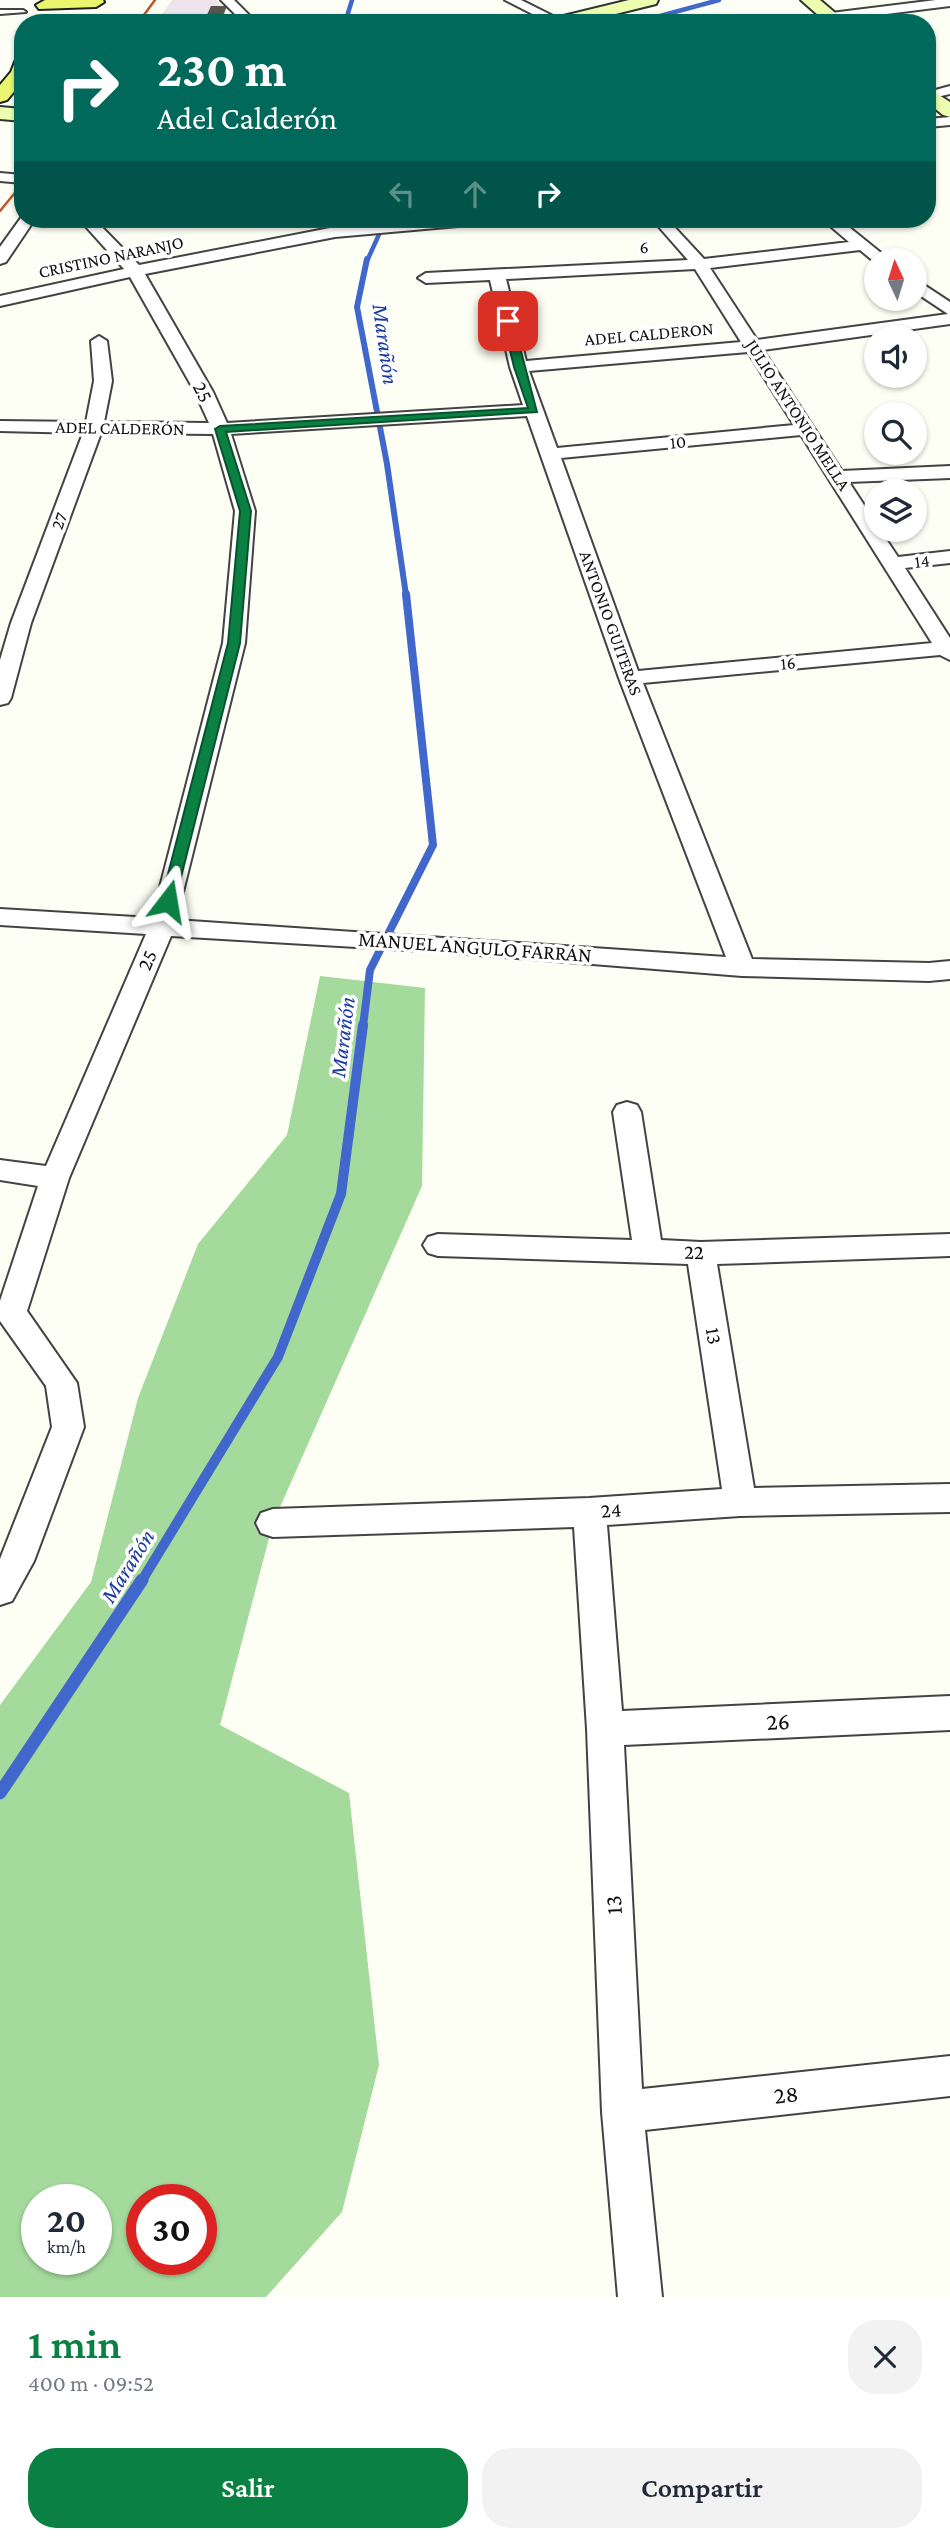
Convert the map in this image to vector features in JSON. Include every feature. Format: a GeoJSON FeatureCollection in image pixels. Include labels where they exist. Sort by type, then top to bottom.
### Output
{"type":"FeatureCollection","features":[{"type":"Feature","properties":{"kind":"main road"},"geometry":{"type":"LineString","coordinates":[[43,2],[97,1]]}},
{"type":"Feature","properties":{"kind":"main road"},"geometry":{"type":"LineString","coordinates":[[85,14],[97,1]]}},
{"type":"Feature","properties":{"kind":"main road"},"geometry":{"type":"LineString","coordinates":[[6,111],[14,89]]}},
{"type":"Feature","properties":{"kind":"street"},"geometry":{"type":"LineString","coordinates":[[227,0],[242,14]]}},
{"type":"Feature","properties":{"kind":"street"},"geometry":{"type":"LineString","coordinates":[[511,0],[541,14]]}},
{"type":"Feature","properties":{"kind":"street"},"geometry":{"type":"LineString","coordinates":[[591,14],[650,0]]}},
{"type":"Feature","properties":{"kind":"street"},"geometry":{"type":"LineString","coordinates":[[809,0],[827,14]]}},
{"type":"Feature","properties":{"kind":"street"},"geometry":{"type":"LineString","coordinates":[[873,14],[950,2]]}},
{"type":"Feature","properties":{"kind":"street"},"geometry":{"type":"LineString","coordinates":[[936,100],[950,111]]}},
{"type":"Feature","properties":{"kind":"street"},"geometry":{"type":"LineString","coordinates":[[0,258],[21,228]]}},
{"type":"Feature","properties":{"kind":"street","name":"25"},"geometry":{"type":"LineString","coordinates":[[6,1313],[55,1178],[162,927],[234,643],[245,511],[220,429],[204,392],[135,271],[94,228]]}},
{"type":"Feature","properties":{"kind":"street","name":"CRISTINO NARANJO"},"geometry":{"type":"LineString","coordinates":[[0,301],[135,271],[378,228]]}},
{"type":"Feature","properties":{"kind":"street","name":"JULIO ANTONIO MELLA"},"geometry":{"type":"LineString","coordinates":[[667,228],[699,264],[753,345],[948,651]]}},
{"type":"Feature","properties":{"kind":"street"},"geometry":{"type":"LineString","coordinates":[[841,228],[867,248]]}},
{"type":"Feature","properties":{"kind":"street","name":"6"},"geometry":{"type":"LineString","coordinates":[[426,278],[699,264],[863,245]]}},
{"type":"Feature","properties":{"kind":"street","name":"ANTONIO GUITERAS"},"geometry":{"type":"LineString","coordinates":[[497,274],[519,367],[534,410],[630,678],[742,967]]}},
{"type":"Feature","properties":{"kind":"street"},"geometry":{"type":"LineString","coordinates":[[928,294],[950,310]]}},
{"type":"Feature","properties":{"kind":"street","name":"ADEL CALDERON"},"geometry":{"type":"LineString","coordinates":[[519,367],[753,345],[950,319]]}},
{"type":"Feature","properties":{"kind":"street","name":"27"},"geometry":{"type":"LineString","coordinates":[[0,698],[21,623],[94,427],[103,380],[99,341]]}},
{"type":"Feature","properties":{"kind":"street","name":"ADEL CALDERÓN"},"geometry":{"type":"LineString","coordinates":[[0,426],[220,429],[534,410]]}},
{"type":"Feature","properties":{"kind":"street","name":"10"},"geometry":{"type":"LineString","coordinates":[[550,454],[807,429]]}},
{"type":"Feature","properties":{"kind":"street"},"geometry":{"type":"LineString","coordinates":[[838,477],[950,471]]}},
{"type":"Feature","properties":{"kind":"street","name":"14"},"geometry":{"type":"LineString","coordinates":[[893,564],[950,557]]}},
{"type":"Feature","properties":{"kind":"street"},"geometry":{"type":"LineString","coordinates":[[0,621],[21,623]]}},
{"type":"Feature","properties":{"kind":"street","name":"16"},"geometry":{"type":"LineString","coordinates":[[630,678],[948,651]]}},
{"type":"Feature","properties":{"kind":"street","name":"MANUEL ANGULO FARRÁN"},"geometry":{"type":"LineString","coordinates":[[0,917],[441,944],[742,967],[929,972],[950,970]]}},
{"type":"Feature","properties":{"kind":"street"},"geometry":{"type":"LineString","coordinates":[[628,1112],[648,1251]]}},
{"type":"Feature","properties":{"kind":"street"},"geometry":{"type":"LineString","coordinates":[[0,1170],[55,1178]]}},
{"type":"Feature","properties":{"kind":"street","name":"22"},"geometry":{"type":"LineString","coordinates":[[439,1245],[701,1253],[950,1245]]}},
{"type":"Feature","properties":{"kind":"street","name":"13"},"geometry":{"type":"LineString","coordinates":[[701,1253],[740,1502]]}},
{"type":"Feature","properties":{"kind":"street"},"geometry":{"type":"LineString","coordinates":[[0,1590],[9,1562],[68,1427],[61,1383],[6,1313]]}},
{"type":"Feature","properties":{"kind":"street","name":"24"},"geometry":{"type":"LineString","coordinates":[[273,1523],[589,1512],[740,1502],[950,1498]]}},
{"type":"Feature","properties":{"kind":"street","name":"13"},"geometry":{"type":"LineString","coordinates":[[589,1512],[605,1729],[623,2112],[640,2297]]}},
{"type":"Feature","properties":{"kind":"street","name":"26"},"geometry":{"type":"LineString","coordinates":[[605,1729],[950,1713]]}},
{"type":"Feature","properties":{"kind":"street","name":"28"},"geometry":{"type":"LineString","coordinates":[[623,2112],[950,2076]]}},
{"type":"Feature","properties":{"kind":"lane"},"geometry":{"type":"LineString","coordinates":[[0,12],[21,11]]}},
{"type":"Feature","properties":{"kind":"shaded area"},"geometry":{"type":"Polygon","coordinates":[[[172,0],[217,0],[227,14],[162,14],[172,0]]]}},
{"type":"Feature","properties":{"kind":"green space"},"geometry":{"type":"Polygon","coordinates":[[[320,976],[425,988],[422,1186],[273,1523],[220,1725],[349,1793],[379,2065],[342,2212],[266,2297],[0,2297],[0,1705],[91,1582],[138,1398],[198,1244],[287,1135],[320,976]]]}},
{"type":"Feature","properties":{"kind":"building"},"geometry":{"type":"Polygon","coordinates":[[[211,6],[227,6],[224,14],[207,14],[211,6]]]}},
{"type":"Feature","properties":{"kind":"waterway","name":"Marañón"},"geometry":{"type":"LineString","coordinates":[[348,14],[352,0]]}},
{"type":"Feature","properties":{"kind":"waterway"},"geometry":{"type":"LineString","coordinates":[[667,14],[719,0]]}},
{"type":"Feature","properties":{"kind":"waterway","name":"Marañón"},"geometry":{"type":"LineString","coordinates":[[367,261],[382,228]]}},
{"type":"Feature","properties":{"kind":"waterway","name":"Marañón"},"geometry":{"type":"LineString","coordinates":[[367,259],[357,307],[387,464],[406,595]]}},
{"type":"Feature","properties":{"kind":"waterway","name":"Marañón"},"geometry":{"type":"LineString","coordinates":[[363,1026],[370,970],[433,845],[406,594]]}},
{"type":"Feature","properties":{"kind":"waterway","name":"Marañón"},"geometry":{"type":"LineString","coordinates":[[141,1582],[278,1357],[341,1194],[363,1025]]}},
{"type":"Feature","properties":{"kind":"waterway","name":"Marañón"},"geometry":{"type":"LineString","coordinates":[[0,1793],[142,1580]]}},
{"type":"Feature","properties":{"kind":"railway"},"geometry":{"type":"LineString","coordinates":[[145,14],[155,0]]}},
{"type":"Feature","properties":{"kind":"railway"},"geometry":{"type":"LineString","coordinates":[[0,211],[14,194]]}},
{"type":"Feature","properties":{"kind":"route"},"geometry":{"type":"LineString","coordinates":[[168,901],[234,643],[245,511],[220,429],[534,410],[519,367],[508,321]]}}]}
